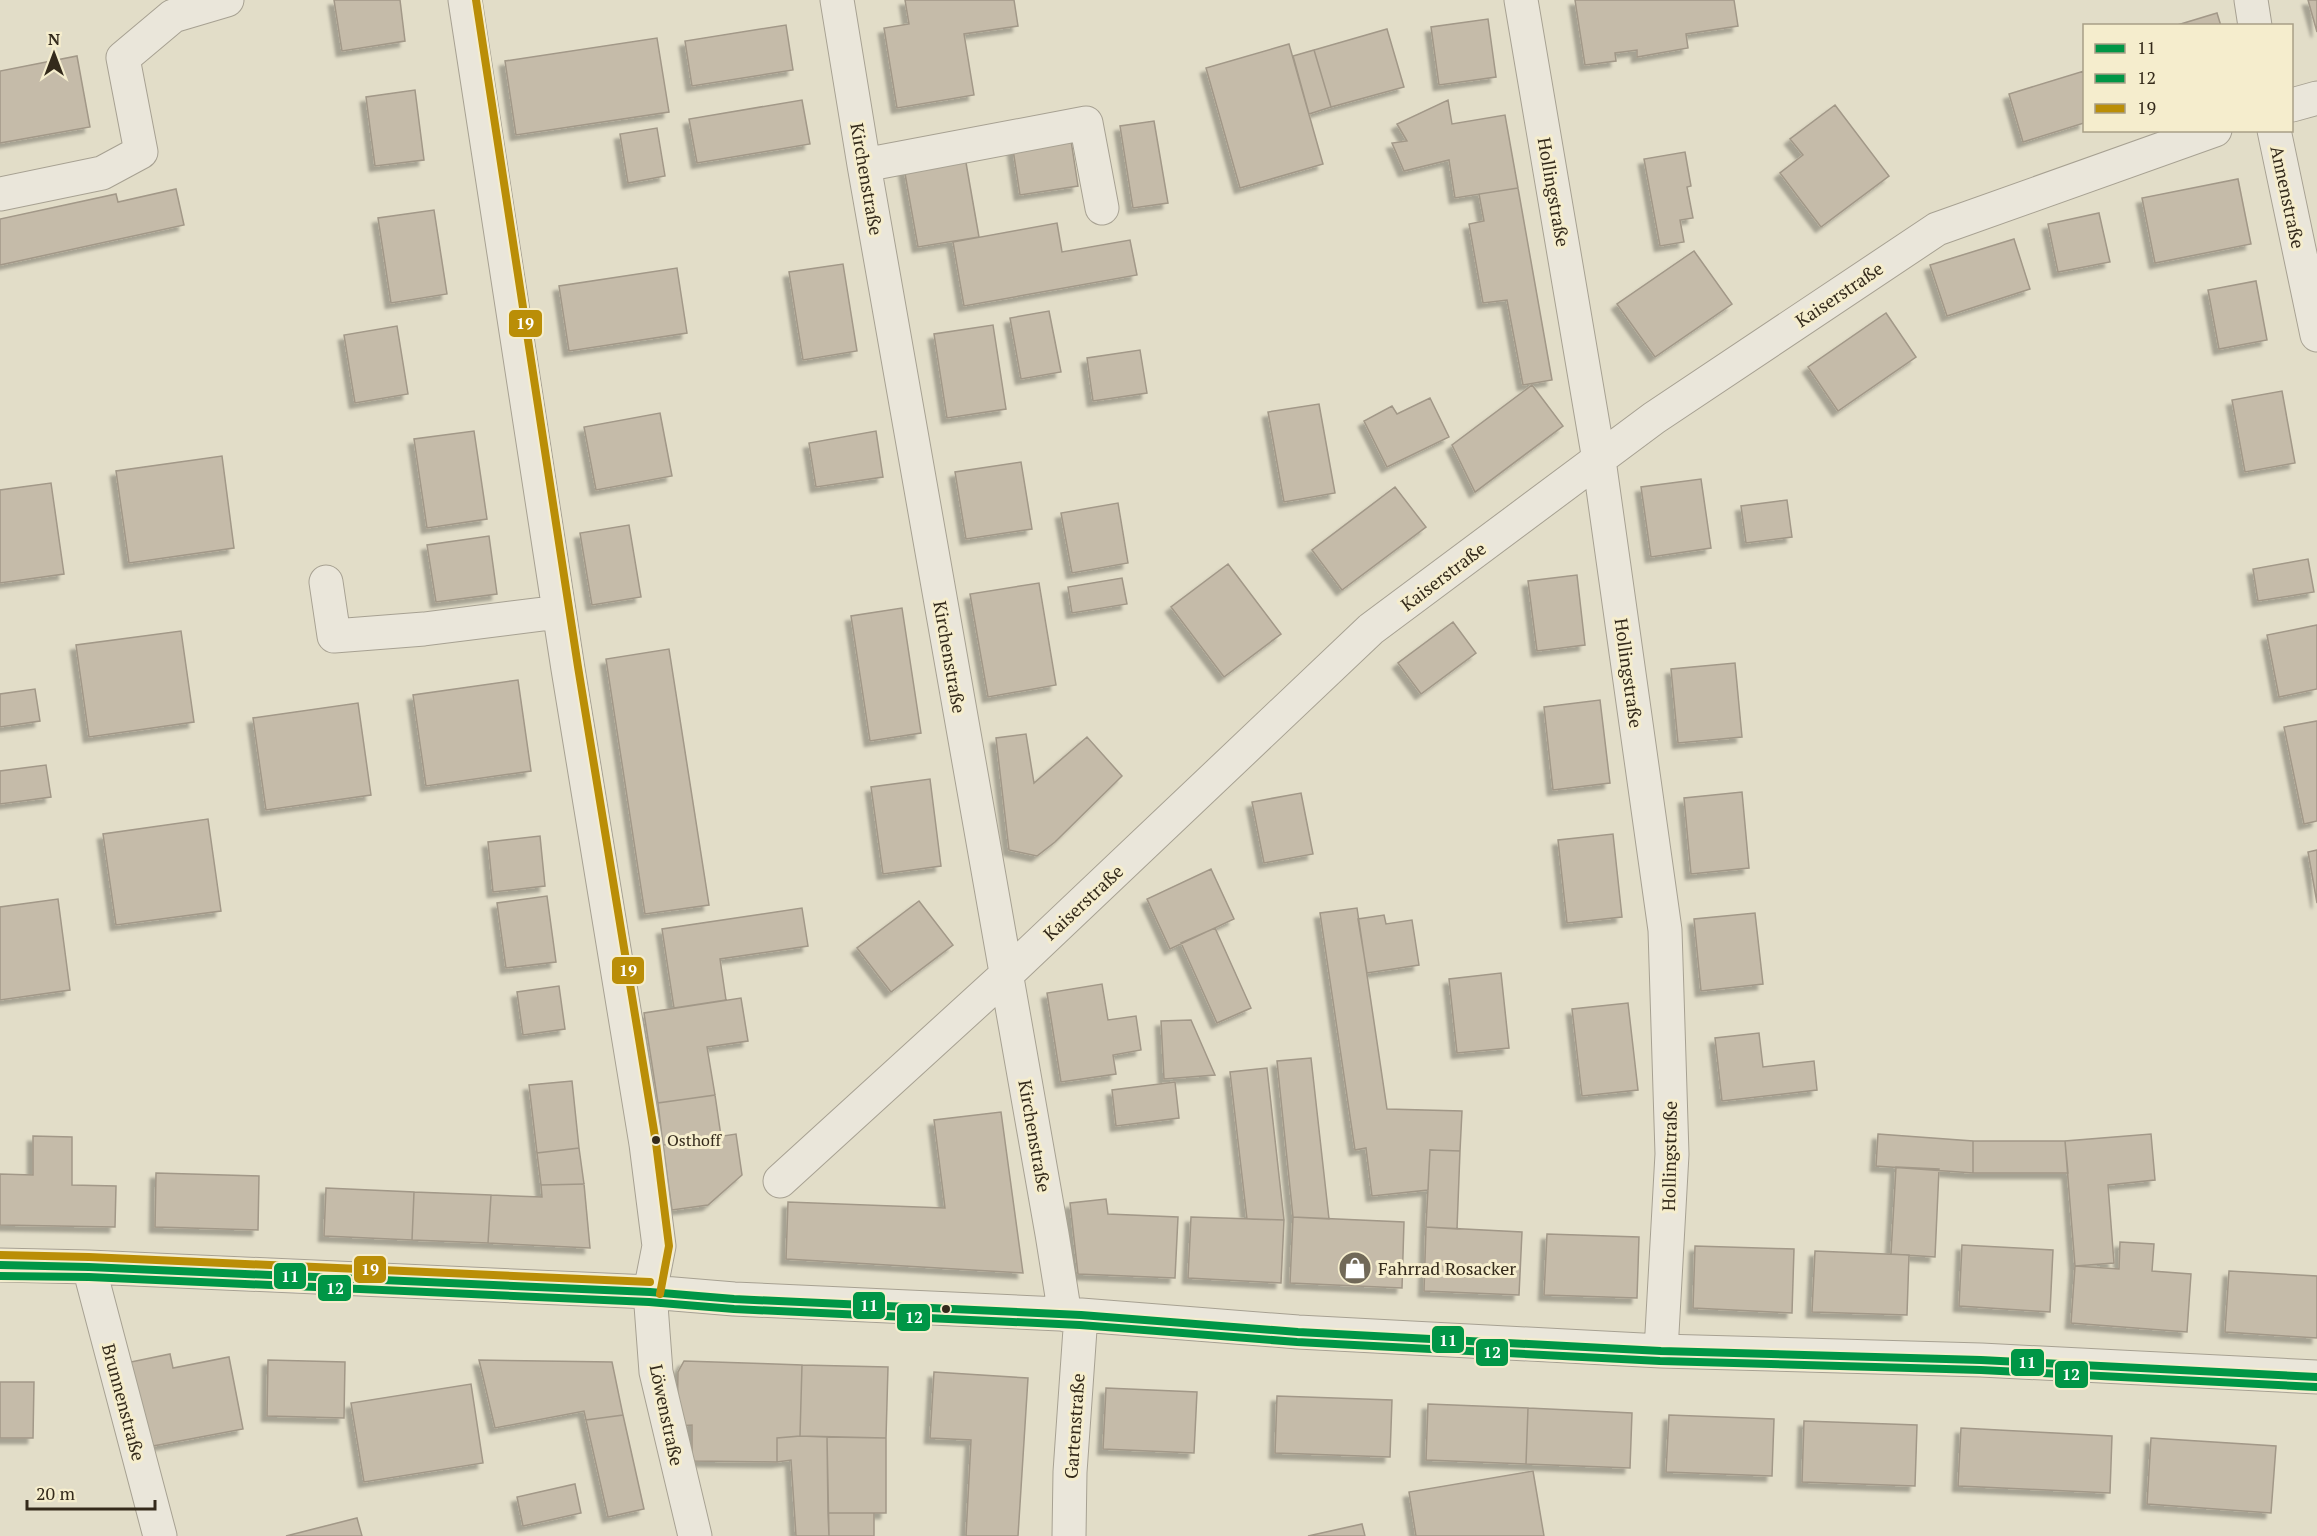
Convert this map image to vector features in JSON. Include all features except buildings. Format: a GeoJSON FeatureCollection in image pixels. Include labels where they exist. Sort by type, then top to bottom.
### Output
{"type":"FeatureCollection","features":[{"type":"Feature","properties":{"kind":"street"},"geometry":{"type":"LineString","coordinates":[[0,195],[102,173],[141,152],[123,58],[173,16],[227,0]]}},
{"type":"Feature","properties":{"kind":"street","name":"Löwenstraße"},"geometry":{"type":"LineString","coordinates":[[465,0],[560,612],[646,1143],[659,1246],[650,1292],[656,1372],[695,1536]]}},
{"type":"Feature","properties":{"kind":"street","name":"Kirchenstraße"},"geometry":{"type":"LineString","coordinates":[[837,0],[1006,975],[1073,1315]]}},
{"type":"Feature","properties":{"kind":"street","name":"Hollingstraße"},"geometry":{"type":"LineString","coordinates":[[1521,0],[1599,460],[1665,930],[1672,1154],[1661,1351]]}},
{"type":"Feature","properties":{"kind":"street"},"geometry":{"type":"LineString","coordinates":[[2251,0],[2256,24]]}},
{"type":"Feature","properties":{"kind":"street"},"geometry":{"type":"LineString","coordinates":[[2293,105],[2317,98]]}},
{"type":"Feature","properties":{"kind":"street"},"geometry":{"type":"LineString","coordinates":[[864,165],[1086,123],[1102,208]]}},
{"type":"Feature","properties":{"kind":"street","name":"Kaiserstraße"},"geometry":{"type":"LineString","coordinates":[[780,1181],[1006,975],[1371,629],[1654,418],[1937,229],[2209,132]]}},
{"type":"Feature","properties":{"kind":"street","name":"Annenstraße"},"geometry":{"type":"LineString","coordinates":[[2274,132],[2317,335]]}},
{"type":"Feature","properties":{"kind":"street"},"geometry":{"type":"LineString","coordinates":[[326,582],[334,636],[424,629],[560,612]]}},
{"type":"Feature","properties":{"kind":"street"},"geometry":{"type":"LineString","coordinates":[[0,1265],[650,1292],[734,1299],[1073,1315],[1298,1332],[1661,1351],[1981,1360],[2317,1377]]}},
{"type":"Feature","properties":{"kind":"street","name":"Brunnenstraße"},"geometry":{"type":"LineString","coordinates":[[89,1267],[160,1536]]}},
{"type":"Feature","properties":{"kind":"street","name":"Gartenstraße"},"geometry":{"type":"LineString","coordinates":[[1069,1536],[1073,1315]]}},
{"type":"Feature","properties":{"kind":"transit line","name":"19"},"geometry":{"type":"LineString","coordinates":[[476,0],[578,667],[656,1143],[669,1246],[660,1294]]}},
{"type":"Feature","properties":{"kind":"transit line","name":"19"},"geometry":{"type":"LineString","coordinates":[[0,1255],[650,1282]]}},
{"type":"Feature","properties":{"kind":"transit line","name":"11"},"geometry":{"type":"LineString","coordinates":[[0,1265],[650,1292],[734,1299],[1081,1315],[1298,1332],[1661,1351],[1981,1360],[2317,1377]]}},
{"type":"Feature","properties":{"kind":"transit line","name":"12"},"geometry":{"type":"LineString","coordinates":[[0,1276],[89,1277],[649,1302],[734,1309],[1080,1325],[1297,1342],[1660,1361],[1981,1370],[2316,1387]]}},
{"type":"Feature","properties":{"kind":"place","name":"Osthoff"},"geometry":{"type":"Point","coordinates":[656,1140]}},
{"type":"Feature","properties":{"kind":"place","name":"Fahrrad Rosacker"},"geometry":{"type":"Point","coordinates":[1355,1268]}}]}
